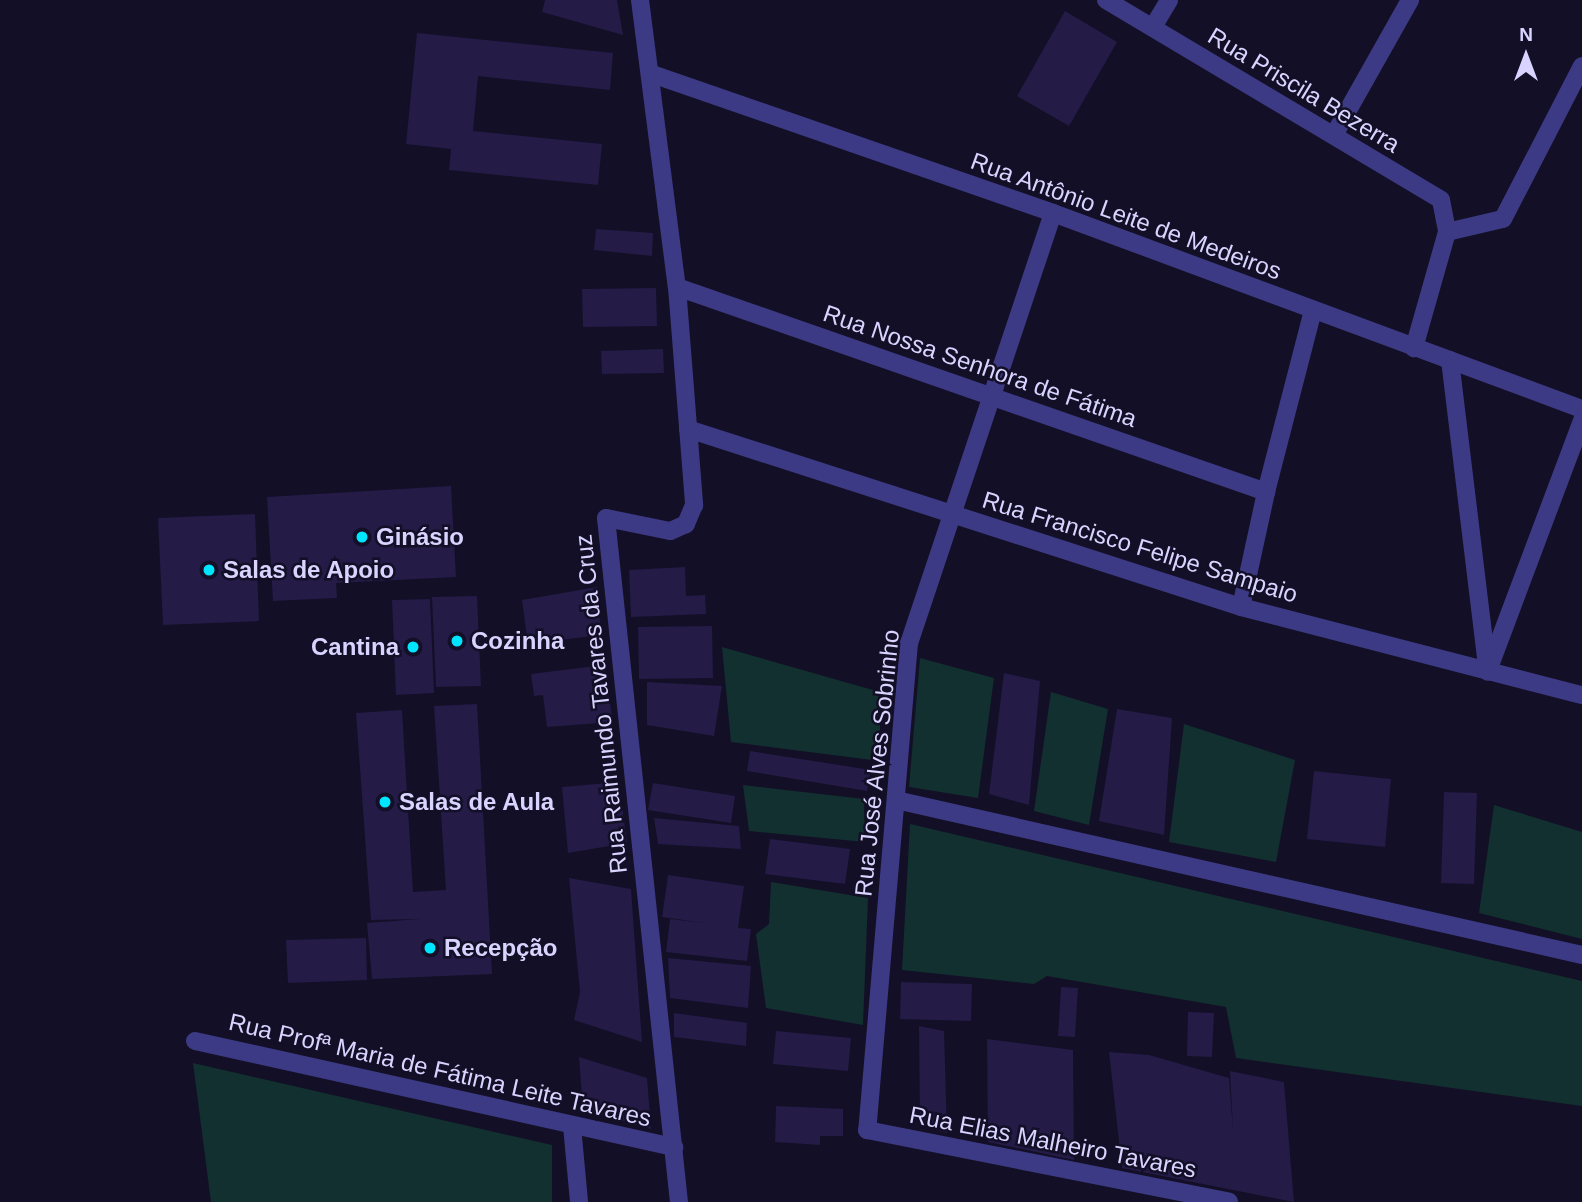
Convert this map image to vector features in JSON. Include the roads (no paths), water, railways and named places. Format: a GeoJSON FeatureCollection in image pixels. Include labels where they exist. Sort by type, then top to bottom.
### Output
{"type":"FeatureCollection","features":[{"type":"Feature","properties":{"kind":"street","name":"Rua Raimundo Tavares da Cruz"},"geometry":{"type":"LineString","coordinates":[[640,0],[652,74],[677,288],[694,505],[686,524],[670,531],[606,517],[679,1202]]}},
{"type":"Feature","properties":{"kind":"street","name":"Rua Priscila Bezerra"},"geometry":{"type":"LineString","coordinates":[[1106,0],[1441,201],[1447,232]]}},
{"type":"Feature","properties":{"kind":"street"},"geometry":{"type":"LineString","coordinates":[[1153,27],[1169,0]]}},
{"type":"Feature","properties":{"kind":"street"},"geometry":{"type":"LineString","coordinates":[[1334,135],[1410,0]]}},
{"type":"Feature","properties":{"kind":"street"},"geometry":{"type":"LineString","coordinates":[[1414,348],[1447,232],[1503,219],[1582,66]]}},
{"type":"Feature","properties":{"kind":"street","name":"Rua Antônio Leite de Medeiros"},"geometry":{"type":"LineString","coordinates":[[652,74],[1053,213],[1582,409]]}},
{"type":"Feature","properties":{"kind":"street","name":"Rua José Alves Sobrinho"},"geometry":{"type":"LineString","coordinates":[[867,1130],[909,643],[1053,213]]}},
{"type":"Feature","properties":{"kind":"street","name":"Rua Nossa Senhora de Fátima"},"geometry":{"type":"LineString","coordinates":[[677,288],[1266,492]]}},
{"type":"Feature","properties":{"kind":"street"},"geometry":{"type":"LineString","coordinates":[[1241,607],[1266,492],[1313,310]]}},
{"type":"Feature","properties":{"kind":"street"},"geometry":{"type":"LineString","coordinates":[[1450,360],[1488,672]]}},
{"type":"Feature","properties":{"kind":"street"},"geometry":{"type":"LineString","coordinates":[[1488,672],[1582,420]]}},
{"type":"Feature","properties":{"kind":"street","name":"Rua Francisco Felipe Sampaio"},"geometry":{"type":"LineString","coordinates":[[688,429],[1241,607],[1582,695]]}},
{"type":"Feature","properties":{"kind":"street"},"geometry":{"type":"LineString","coordinates":[[896,800],[1582,955]]}},
{"type":"Feature","properties":{"kind":"street","name":"Rua Profª Maria de Fátima Leite Tavares"},"geometry":{"type":"LineString","coordinates":[[195,1041],[674,1147]]}},
{"type":"Feature","properties":{"kind":"street"},"geometry":{"type":"LineString","coordinates":[[572,1126],[579,1202]]}},
{"type":"Feature","properties":{"kind":"street","name":"Rua Elias Malheiro Tavares"},"geometry":{"type":"LineString","coordinates":[[867,1130],[1229,1202]]}},
{"type":"Feature","properties":{"kind":"place","name":"Ginásio"},"geometry":{"type":"Point","coordinates":[362,537]}},
{"type":"Feature","properties":{"kind":"place","name":"Salas de Apoio"},"geometry":{"type":"Point","coordinates":[209,570]}},
{"type":"Feature","properties":{"kind":"place","name":"Cozinha"},"geometry":{"type":"Point","coordinates":[457,641]}},
{"type":"Feature","properties":{"kind":"place","name":"Cantina"},"geometry":{"type":"Point","coordinates":[413,647]}},
{"type":"Feature","properties":{"kind":"place","name":"Salas de Aula"},"geometry":{"type":"Point","coordinates":[385,802]}},
{"type":"Feature","properties":{"kind":"place","name":"Recepção"},"geometry":{"type":"Point","coordinates":[430,948]}}]}
